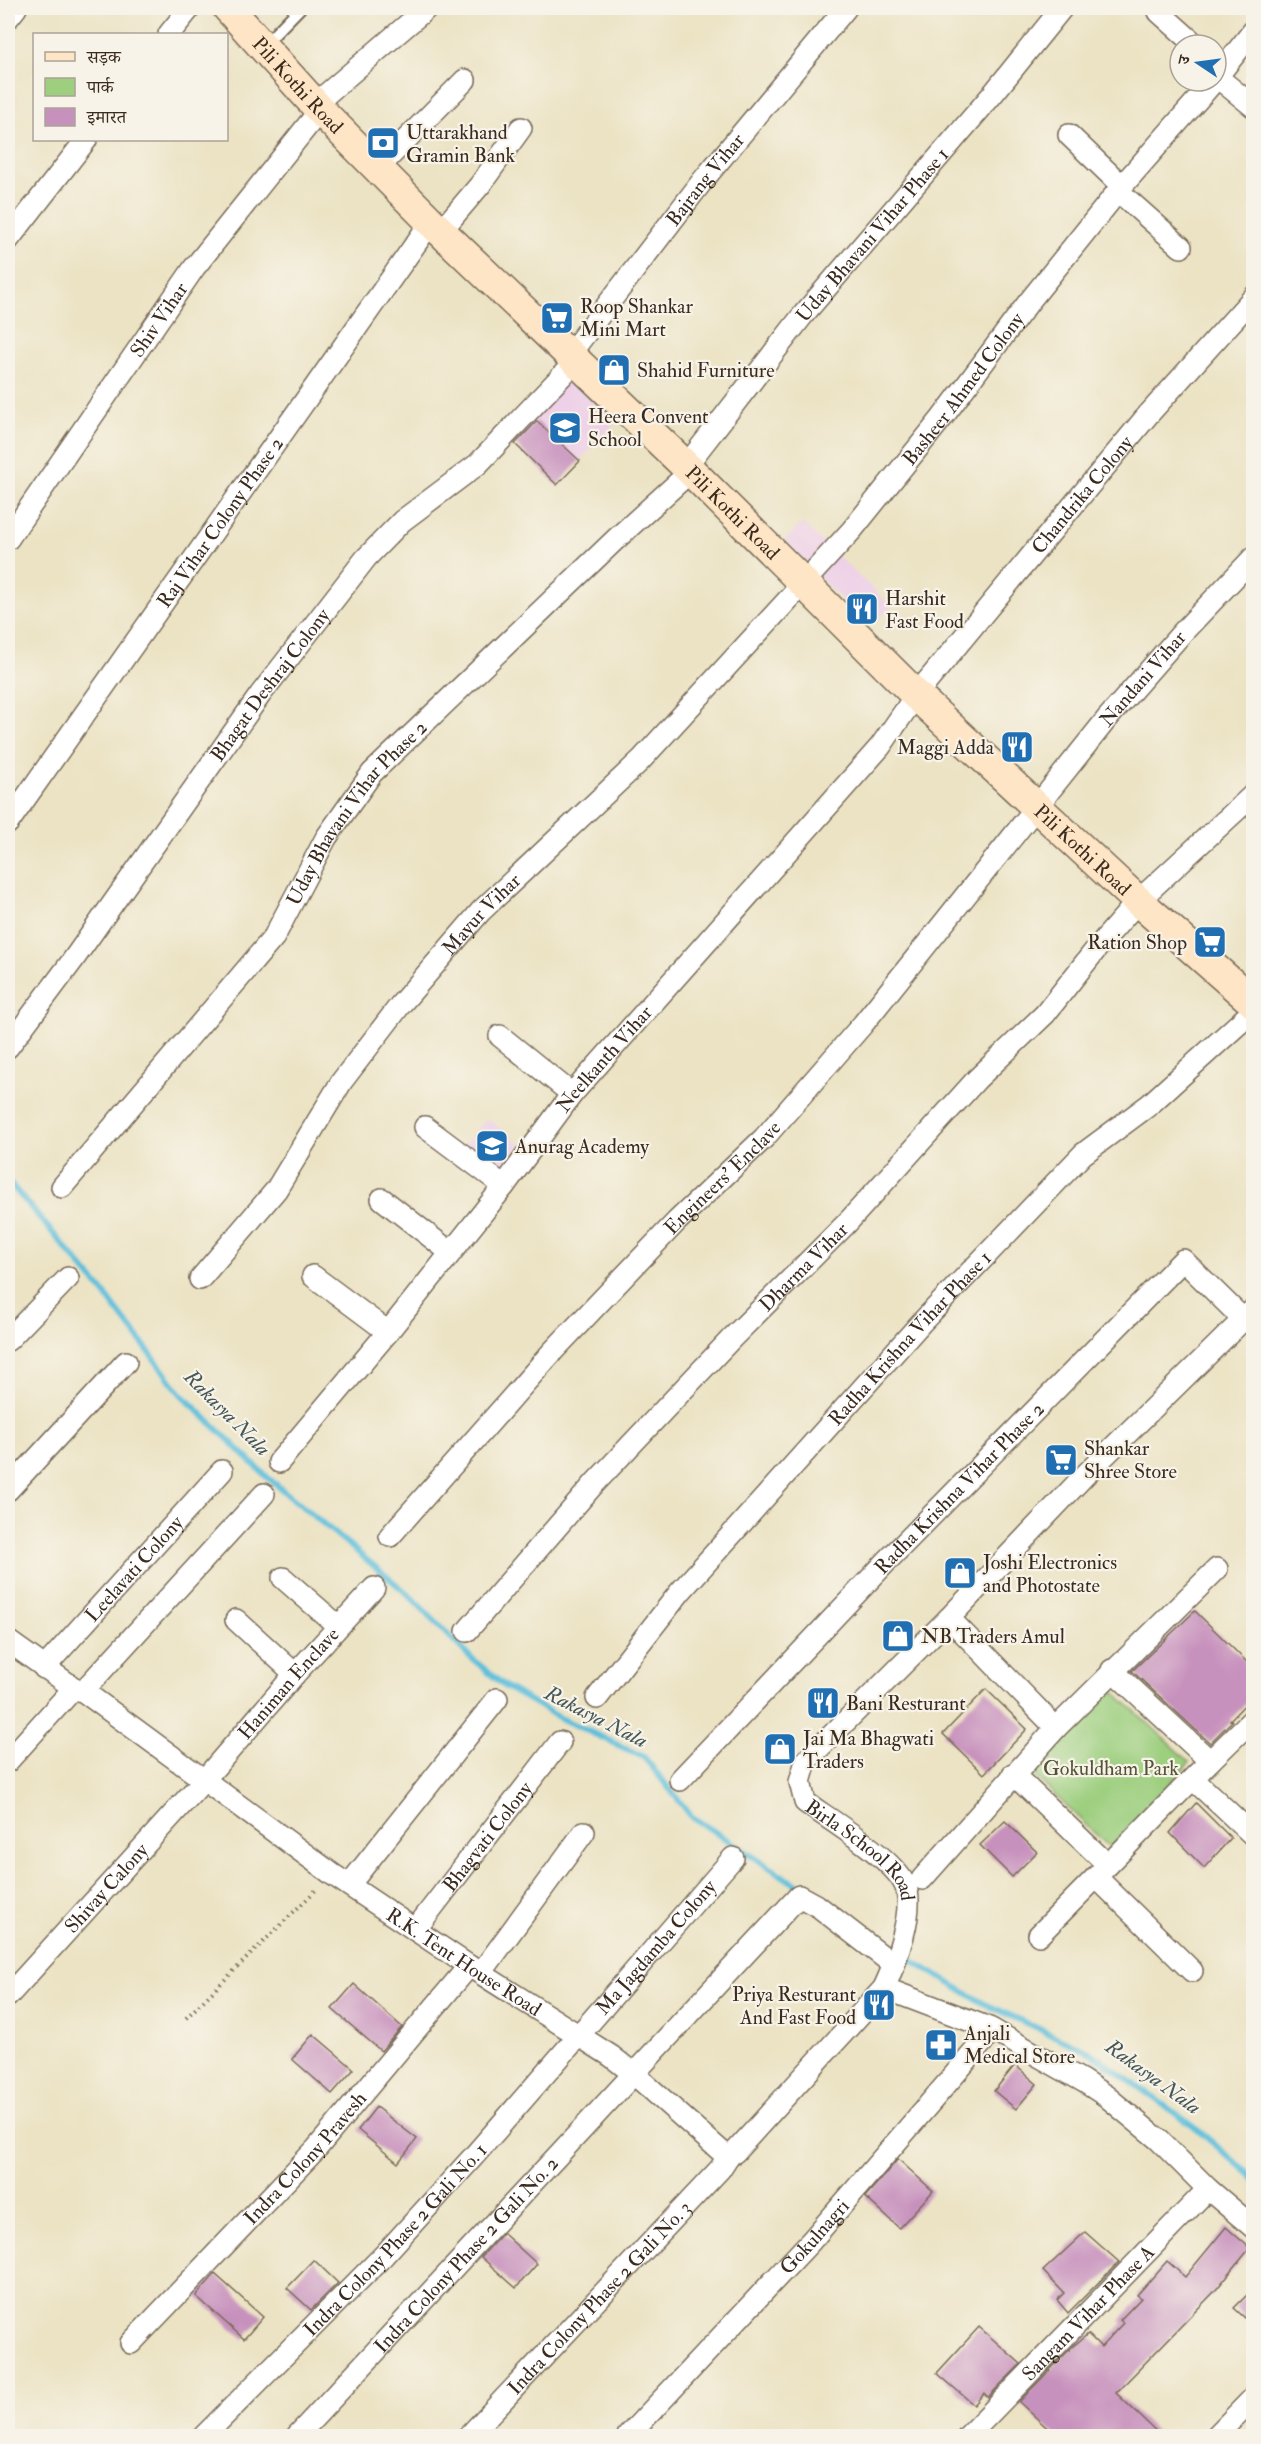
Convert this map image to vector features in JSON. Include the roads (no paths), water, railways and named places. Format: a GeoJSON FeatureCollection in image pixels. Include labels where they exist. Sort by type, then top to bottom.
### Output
{"type":"FeatureCollection","features":[{"type":"Feature","properties":{"kind":"street"},"geometry":{"type":"LineString","coordinates":[[8,18],[16,8]]}},
{"type":"Feature","properties":{"kind":"street"},"geometry":{"type":"LineString","coordinates":[[170,33],[190,8]]}},
{"type":"Feature","properties":{"kind":"street","name":"Pili Kothi Road"},"geometry":{"type":"LineString","coordinates":[[228,8],[264,45],[317,107],[436,226],[688,469],[916,695],[1138,901],[1254,1003]]}},
{"type":"Feature","properties":{"kind":"street","name":"Shiv Vihar"},"geometry":{"type":"LineString","coordinates":[[8,539],[194,268],[317,107],[428,8]]}},
{"type":"Feature","properties":{"kind":"street","name":"Bajrang Vihar"},"geometry":{"type":"LineString","coordinates":[[573,358],[704,179],[846,8]]}},
{"type":"Feature","properties":{"kind":"street","name":"Uday Bhavani Vihar Phase 1"},"geometry":{"type":"LineString","coordinates":[[688,469],[803,315],[992,95],[1062,8]]}},
{"type":"Feature","properties":{"kind":"street"},"geometry":{"type":"LineString","coordinates":[[1159,12],[1183,33]]}},
{"type":"Feature","properties":{"kind":"street","name":"Basheer Ahmed Colony"},"geometry":{"type":"LineString","coordinates":[[1228,61],[1254,30]]}},
{"type":"Feature","properties":{"kind":"street"},"geometry":{"type":"LineString","coordinates":[[378,168],[465,80]]}},
{"type":"Feature","properties":{"kind":"street"},"geometry":{"type":"LineString","coordinates":[[1228,84],[1254,107]]}},
{"type":"Feature","properties":{"kind":"street","name":"Basheer Ahmed Colony"},"geometry":{"type":"LineString","coordinates":[[802,582],[867,511],[1120,189],[1201,93]]}},
{"type":"Feature","properties":{"kind":"street","name":"Raj Vihar Colony Phase 2"},"geometry":{"type":"LineString","coordinates":[[8,823],[436,226],[480,185],[521,128]]}},
{"type":"Feature","properties":{"kind":"street"},"geometry":{"type":"LineString","coordinates":[[1069,135],[1180,247]]}},
{"type":"Feature","properties":{"kind":"street"},"geometry":{"type":"LineString","coordinates":[[8,240],[86,141]]}},
{"type":"Feature","properties":{"kind":"street","name":"Chandrika Colony"},"geometry":{"type":"LineString","coordinates":[[916,695],[1147,416],[1254,297]]}},
{"type":"Feature","properties":{"kind":"street","name":"Bhagat Deshraj Colony"},"geometry":{"type":"LineString","coordinates":[[8,1047],[80,951],[260,695],[366,558],[402,521],[478,464],[573,358]]}},
{"type":"Feature","properties":{"kind":"street","name":"Uday Bhavani Vihar Phase 2"},"geometry":{"type":"LineString","coordinates":[[62,1187],[274,937],[326,838],[372,773],[688,469]]}},
{"type":"Feature","properties":{"kind":"street","name":"Nandani Vihar"},"geometry":{"type":"LineString","coordinates":[[1038,806],[1106,720],[1182,633],[1254,557]]}},
{"type":"Feature","properties":{"kind":"street","name":"Mayur Vihar"},"geometry":{"type":"LineString","coordinates":[[200,1279],[276,1190],[342,1081],[401,1004],[481,911],[641,760],[802,582]]}},
{"type":"Feature","properties":{"kind":"street","name":"Neelkanth Vihar"},"geometry":{"type":"LineString","coordinates":[[279,1462],[388,1332],[504,1186],[572,1094],[880,747],[916,695]]}},
{"type":"Feature","properties":{"kind":"street","name":"Dharma Vihar"},"geometry":{"type":"LineString","coordinates":[[467,1631],[594,1484],[731,1339],[847,1222],[977,1079],[1044,1014],[1138,901],[1254,794]]}},
{"type":"Feature","properties":{"kind":"street","name":"Engineers' Enclave"},"geometry":{"type":"LineString","coordinates":[[390,1536],[553,1351],[677,1221],[764,1138],[863,1024],[998,857],[1023,821],[1038,806]]}},
{"type":"Feature","properties":{"kind":"street","name":"Radha Krishna Vihar Phase 1"},"geometry":{"type":"LineString","coordinates":[[597,1698],[680,1592],[921,1323],[1083,1154],[1149,1105],[1254,1010]]}},
{"type":"Feature","properties":{"kind":"street"},"geometry":{"type":"LineString","coordinates":[[500,1036],[572,1094]]}},
{"type":"Feature","properties":{"kind":"street"},"geometry":{"type":"LineString","coordinates":[[425,1127],[504,1186]]}},
{"type":"Feature","properties":{"kind":"street"},"geometry":{"type":"LineString","coordinates":[[382,1199],[450,1252]]}},
{"type":"Feature","properties":{"kind":"street","name":"Radha Krishna Vihar Phase 2"},"geometry":{"type":"LineString","coordinates":[[680,1780],[888,1560],[1183,1260],[1248,1314]]}},
{"type":"Feature","properties":{"kind":"street"},"geometry":{"type":"LineString","coordinates":[[313,1276],[388,1332]]}},
{"type":"Feature","properties":{"kind":"street"},"geometry":{"type":"LineString","coordinates":[[8,1340],[68,1278]]}},
{"type":"Feature","properties":{"kind":"street","name":"Birla School Road"},"geometry":{"type":"LineString","coordinates":[[884,1988],[895,1963],[907,1918],[905,1886],[889,1863],[805,1802],[800,1782],[806,1761],[949,1618],[1086,1474],[1248,1314]]}},
{"type":"Feature","properties":{"kind":"street"},"geometry":{"type":"LineString","coordinates":[[8,1490],[126,1362]]}},
{"type":"Feature","properties":{"kind":"street","name":"Leelavati Colony"},"geometry":{"type":"LineString","coordinates":[[44,1668],[222,1471]]}},
{"type":"Feature","properties":{"kind":"street"},"geometry":{"type":"LineString","coordinates":[[8,1761],[264,1494]]}},
{"type":"Feature","properties":{"kind":"street"},"geometry":{"type":"LineString","coordinates":[[922,1879],[1056,1728],[1112,1670],[1217,1569]]}},
{"type":"Feature","properties":{"kind":"street"},"geometry":{"type":"LineString","coordinates":[[283,1578],[338,1626]]}},
{"type":"Feature","properties":{"kind":"street","name":"Haniman Enclave"},"geometry":{"type":"LineString","coordinates":[[204,1780],[295,1674],[374,1588]]}},
{"type":"Feature","properties":{"kind":"street"},"geometry":{"type":"LineString","coordinates":[[949,1618],[1056,1728]]}},
{"type":"Feature","properties":{"kind":"street"},"geometry":{"type":"LineString","coordinates":[[236,1620],[295,1674]]}},
{"type":"Feature","properties":{"kind":"street","name":"R.K. Tent House Road"},"geometry":{"type":"LineString","coordinates":[[8,1641],[341,1879],[475,1970],[579,2035],[634,2074],[723,2153],[729,2155]]}},
{"type":"Feature","properties":{"kind":"street"},"geometry":{"type":"LineString","coordinates":[[1112,1670],[1210,1761]]}},
{"type":"Feature","properties":{"kind":"street"},"geometry":{"type":"LineString","coordinates":[[341,1879],[497,1699]]}},
{"type":"Feature","properties":{"kind":"street"},"geometry":{"type":"LineString","coordinates":[[1039,1935],[1254,1718]]}},
{"type":"Feature","properties":{"kind":"street","name":"Bhagvati Colony"},"geometry":{"type":"LineString","coordinates":[[415,1930],[560,1742]]}},
{"type":"Feature","properties":{"kind":"street"},"geometry":{"type":"LineString","coordinates":[[1013,1774],[1192,1971]]}},
{"type":"Feature","properties":{"kind":"street"},"geometry":{"type":"LineString","coordinates":[[1192,1779],[1254,1836]]}},
{"type":"Feature","properties":{"kind":"street","name":"Shivay Calony"},"geometry":{"type":"LineString","coordinates":[[8,1996],[204,1780]]}},
{"type":"Feature","properties":{"kind":"street","name":"Indra Colony Pravesh"},"geometry":{"type":"LineString","coordinates":[[131,2343],[317,2148],[475,1970],[584,1832]]}},
{"type":"Feature","properties":{"kind":"street","name":"Ma Jagdamba Colony"},"geometry":{"type":"LineString","coordinates":[[579,2035],[733,1858]]}},
{"type":"Feature","properties":{"kind":"street","name":"Indra Colony Phase 2 Gali No. 2"},"geometry":{"type":"LineString","coordinates":[[297,2436],[799,1896],[819,1907],[895,1963]]}},
{"type":"Feature","properties":{"kind":"street"},"geometry":{"type":"LineString","coordinates":[[729,2155],[735,2152],[884,1988],[965,2017],[993,2030],[1106,2097],[1159,2140],[1208,2189],[1254,2228]]}},
{"type":"Feature","properties":{"kind":"street","name":"Gokulnagri"},"geometry":{"type":"LineString","coordinates":[[628,2436],[812,2241],[993,2030]]}},
{"type":"Feature","properties":{"kind":"street","name":"Indra Colony Phase 2 Gali No. 1"},"geometry":{"type":"LineString","coordinates":[[204,2436],[384,2255],[579,2035]]}},
{"type":"Feature","properties":{"kind":"street","name":"Indra Colony Phase 2 Gali No. 3"},"geometry":{"type":"LineString","coordinates":[[469,2436],[720,2169],[729,2155]]}},
{"type":"Feature","properties":{"kind":"street","name":"Sangam Vihar Phase A"},"geometry":{"type":"LineString","coordinates":[[968,2436],[1208,2189]]}},
{"type":"Feature","properties":{"kind":"street"},"geometry":{"type":"LineString","coordinates":[[1216,2436],[1254,2397]]}},
{"type":"Feature","properties":{"kind":"lane"},"geometry":{"type":"LineString","coordinates":[[264,45],[300,8]]}},
{"type":"Feature","properties":{"kind":"waterway","name":"Rakasya Nala"},"geometry":{"type":"LineString","coordinates":[[8,1181],[101,1289],[181,1394],[267,1477],[408,1594],[469,1656],[506,1687],[560,1718],[644,1757],[692,1817],[803,1889]]}},
{"type":"Feature","properties":{"kind":"waterway","name":"Rakasya Nala"},"geometry":{"type":"LineString","coordinates":[[862,1928],[983,2003],[1091,2053],[1193,2126],[1254,2178]]}},
{"type":"Feature","properties":{"kind":"place","name":"Uttarakhand Gramin Bank"},"geometry":{"type":"Point","coordinates":[383,143]}},
{"type":"Feature","properties":{"kind":"place","name":"Roop Shankar Mini Mart"},"geometry":{"type":"Point","coordinates":[557,318]}},
{"type":"Feature","properties":{"kind":"place","name":"Shahid Furniture"},"geometry":{"type":"Point","coordinates":[614,370]}},
{"type":"Feature","properties":{"kind":"place","name":"Heera Convent School"},"geometry":{"type":"Point","coordinates":[565,428]}},
{"type":"Feature","properties":{"kind":"place","name":"Harshit Fast Food"},"geometry":{"type":"Point","coordinates":[862,609]}},
{"type":"Feature","properties":{"kind":"place","name":"Maggi Adda"},"geometry":{"type":"Point","coordinates":[1017,747]}},
{"type":"Feature","properties":{"kind":"place","name":"Ration Shop"},"geometry":{"type":"Point","coordinates":[1210,942]}},
{"type":"Feature","properties":{"kind":"place","name":"Anurag Academy"},"geometry":{"type":"Point","coordinates":[492,1146]}},
{"type":"Feature","properties":{"kind":"place","name":"Shankar Shree Store"},"geometry":{"type":"Point","coordinates":[1061,1460]}},
{"type":"Feature","properties":{"kind":"place","name":"Joshi Electronics and Photostate"},"geometry":{"type":"Point","coordinates":[960,1573]}},
{"type":"Feature","properties":{"kind":"place","name":"NB Traders Amul"},"geometry":{"type":"Point","coordinates":[898,1636]}},
{"type":"Feature","properties":{"kind":"place","name":"Bani Resturant"},"geometry":{"type":"Point","coordinates":[823,1703]}},
{"type":"Feature","properties":{"kind":"place","name":"Jai Ma Bhagwati Traders"},"geometry":{"type":"Point","coordinates":[780,1749]}},
{"type":"Feature","properties":{"kind":"place","name":"Priya Resturant And Fast Food"},"geometry":{"type":"Point","coordinates":[879,2005]}},
{"type":"Feature","properties":{"kind":"place","name":"Anjali Medical Store"},"geometry":{"type":"Point","coordinates":[941,2045]}},
{"type":"Feature","properties":{"kind":"park label","name":"Gokuldham Park"},"geometry":{"type":"Point","coordinates":[1111,1768]}}]}
